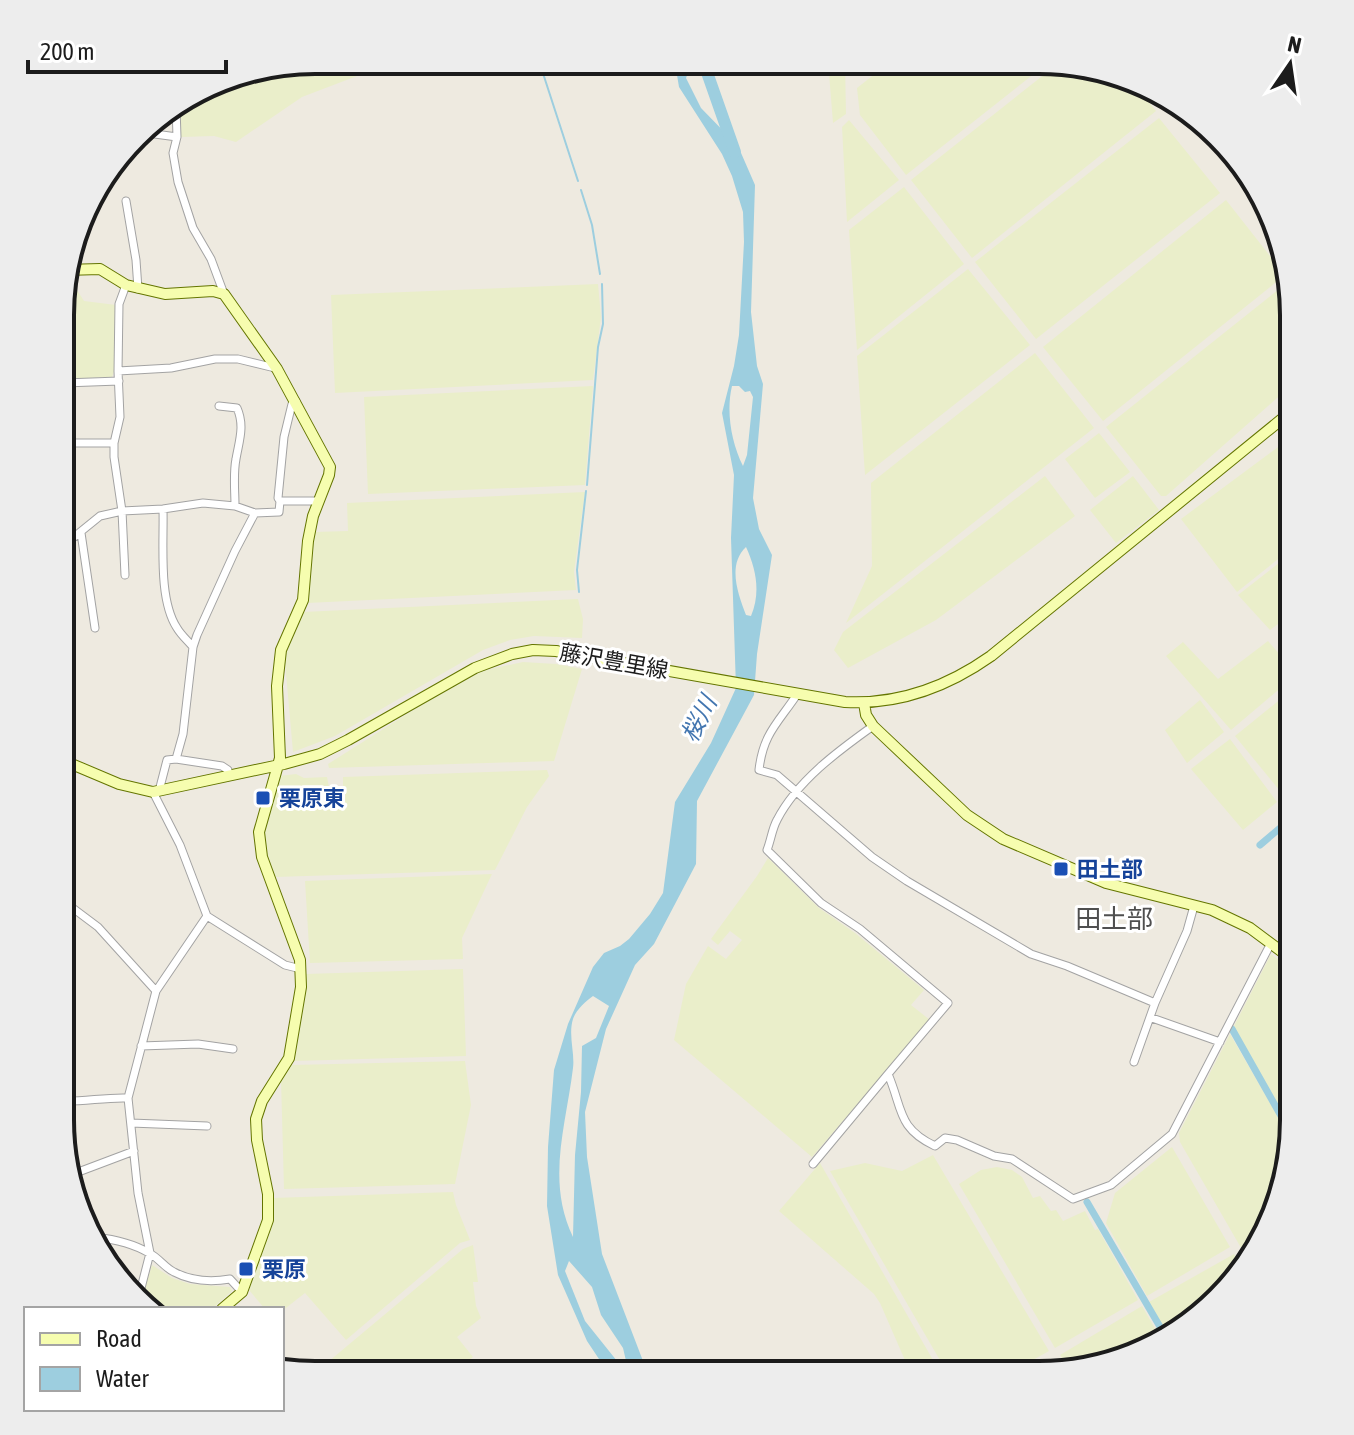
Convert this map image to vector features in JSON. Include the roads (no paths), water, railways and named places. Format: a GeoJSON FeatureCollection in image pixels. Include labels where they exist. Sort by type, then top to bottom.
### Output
{"type":"FeatureCollection","features":[{"type":"Feature","properties":{"kind":"street"},"geometry":{"type":"LineString","coordinates":[[176,118],[173,163],[193,228],[211,259],[224,294],[236,306],[277,369],[330,467],[308,541],[303,600],[284,639],[279,659],[278,765],[261,823],[259,843],[301,969],[292,1049],[258,1109],[256,1130],[268,1194],[268,1220],[242,1292],[224,1307]]}},
{"type":"Feature","properties":{"kind":"street"},"geometry":{"type":"LineString","coordinates":[[156,134],[177,137]]}},
{"type":"Feature","properties":{"kind":"street"},"geometry":{"type":"LineString","coordinates":[[126,201],[138,289]]}},
{"type":"Feature","properties":{"kind":"street"},"geometry":{"type":"LineString","coordinates":[[79,270],[100,269],[138,289],[181,295],[224,294]]}},
{"type":"Feature","properties":{"kind":"street"},"geometry":{"type":"LineString","coordinates":[[125,575],[114,443],[120,417],[119,304],[126,285]]}},
{"type":"Feature","properties":{"kind":"street"},"geometry":{"type":"LineString","coordinates":[[118,371],[171,368],[215,359],[238,359],[277,369]]}},
{"type":"Feature","properties":{"kind":"street"},"geometry":{"type":"LineString","coordinates":[[74,383],[119,381]]}},
{"type":"Feature","properties":{"kind":"street"},"geometry":{"type":"LineString","coordinates":[[74,538],[100,516],[122,511],[203,503],[235,506],[255,513],[279,512],[284,437],[292,404],[296,401]]}},
{"type":"Feature","properties":{"kind":"street"},"geometry":{"type":"LineString","coordinates":[[219,406],[237,408],[242,418],[240,449],[236,459],[235,506]]}},
{"type":"Feature","properties":{"kind":"street","name":"藤沢豊里線"},"geometry":{"type":"LineString","coordinates":[[75,765],[119,784],[156,792],[304,759],[334,747],[496,658],[544,650],[864,703],[921,693],[969,672],[1279,421]]}},
{"type":"Feature","properties":{"kind":"street"},"geometry":{"type":"LineString","coordinates":[[74,443],[114,443]]}},
{"type":"Feature","properties":{"kind":"street"},"geometry":{"type":"LineString","coordinates":[[280,501],[318,501]]}},
{"type":"Feature","properties":{"kind":"street"},"geometry":{"type":"LineString","coordinates":[[163,509],[164,581],[175,627],[193,647]]}},
{"type":"Feature","properties":{"kind":"street"},"geometry":{"type":"LineString","coordinates":[[176,759],[183,734],[193,647],[255,513]]}},
{"type":"Feature","properties":{"kind":"street"},"geometry":{"type":"LineString","coordinates":[[81,533],[95,628]]}},
{"type":"Feature","properties":{"kind":"street"},"geometry":{"type":"LineString","coordinates":[[796,693],[768,733],[761,748],[759,770],[777,775],[872,857],[907,881],[1031,954],[1155,1003]]}},
{"type":"Feature","properties":{"kind":"street"},"geometry":{"type":"LineString","coordinates":[[864,703],[866,715],[873,726],[967,815],[1003,839],[1106,883],[1234,920],[1279,949]]}},
{"type":"Feature","properties":{"kind":"street"},"geometry":{"type":"LineString","coordinates":[[813,1164],[948,1003],[860,929],[821,903],[767,850],[775,821],[797,792],[835,754],[873,726]]}},
{"type":"Feature","properties":{"kind":"street"},"geometry":{"type":"LineString","coordinates":[[229,776],[228,770],[222,766],[167,760],[156,792],[207,916],[285,965],[301,969]]}},
{"type":"Feature","properties":{"kind":"street"},"geometry":{"type":"LineString","coordinates":[[1134,1062],[1155,1003],[1187,931],[1194,906]]}},
{"type":"Feature","properties":{"kind":"street"},"geometry":{"type":"LineString","coordinates":[[75,910],[98,927],[156,991]]}},
{"type":"Feature","properties":{"kind":"street"},"geometry":{"type":"LineString","coordinates":[[141,1286],[150,1253],[138,1193],[128,1098],[156,991],[207,916]]}},
{"type":"Feature","properties":{"kind":"street"},"geometry":{"type":"LineString","coordinates":[[888,1074],[905,1126],[918,1138],[935,1146],[945,1138],[957,1140],[994,1156],[1012,1159],[1073,1199],[1111,1185],[1172,1134],[1271,943]]}},
{"type":"Feature","properties":{"kind":"street"},"geometry":{"type":"LineString","coordinates":[[1152,1018],[1220,1042]]}},
{"type":"Feature","properties":{"kind":"street"},"geometry":{"type":"LineString","coordinates":[[141,1046],[198,1044],[233,1049]]}},
{"type":"Feature","properties":{"kind":"street"},"geometry":{"type":"LineString","coordinates":[[75,1102],[128,1098]]}},
{"type":"Feature","properties":{"kind":"street"},"geometry":{"type":"LineString","coordinates":[[131,1123],[207,1126]]}},
{"type":"Feature","properties":{"kind":"street"},"geometry":{"type":"LineString","coordinates":[[80,1171],[134,1151]]}},
{"type":"Feature","properties":{"kind":"street"},"geometry":{"type":"LineString","coordinates":[[106,1239],[150,1253],[173,1272],[214,1282],[230,1279],[242,1292]]}},
{"type":"Feature","properties":{"kind":"water"},"geometry":{"type":"Polygon","coordinates":[[[677,74],[688,74],[686,78],[701,108],[738,146],[755,185],[751,312],[757,366],[763,384],[753,498],[759,529],[772,555],[754,695],[697,801],[696,864],[654,944],[635,965],[606,1029],[585,1112],[587,1157],[602,1254],[643,1360],[626,1360],[623,1348],[601,1315],[592,1287],[569,1261],[565,1271],[585,1321],[616,1360],[600,1360],[587,1341],[558,1275],[547,1206],[554,1070],[568,1024],[593,967],[604,953],[629,939],[663,893],[675,802],[711,743],[736,688],[731,538],[734,475],[722,413],[739,335],[743,212],[722,154],[679,87],[677,74]],[[732,386],[731,426],[743,466],[753,397],[750,391],[732,386]],[[746,547],[737,562],[736,580],[746,615],[751,616],[756,598],[755,572],[746,547]],[[593,996],[573,1019],[573,1068],[560,1153],[561,1195],[573,1237],[582,1046],[596,1038],[609,1006],[593,996]]]}},
{"type":"Feature","properties":{"kind":"waterway"},"geometry":{"type":"LineString","coordinates":[[543,74],[578,181]]}},
{"type":"Feature","properties":{"kind":"waterway","name":"桜川"},"geometry":{"type":"LineString","coordinates":[[708,74],[735,152]]}},
{"type":"Feature","properties":{"kind":"waterway"},"geometry":{"type":"LineString","coordinates":[[581,190],[592,225],[600,274]]}},
{"type":"Feature","properties":{"kind":"waterway"},"geometry":{"type":"LineString","coordinates":[[587,485],[598,347],[603,324],[602,284]]}},
{"type":"Feature","properties":{"kind":"waterway"},"geometry":{"type":"LineString","coordinates":[[579,592],[577,570],[586,491]]}},
{"type":"Feature","properties":{"kind":"waterway"},"geometry":{"type":"LineString","coordinates":[[1260,845],[1279,829]]}},
{"type":"Feature","properties":{"kind":"waterway"},"geometry":{"type":"LineString","coordinates":[[1232,1029],[1279,1112]]}},
{"type":"Feature","properties":{"kind":"waterway"},"geometry":{"type":"LineString","coordinates":[[1087,1202],[1160,1327]]}},
{"type":"Feature","properties":{"kind":"place","name":"栗原東"},"geometry":{"type":"Point","coordinates":[263,798]}},
{"type":"Feature","properties":{"kind":"place","name":"田土部"},"geometry":{"type":"Point","coordinates":[1061,869]}},
{"type":"Feature","properties":{"kind":"place","name":"栗原"},"geometry":{"type":"Point","coordinates":[246,1269]}},
{"type":"Feature","properties":{"kind":"district","name":"田土部"},"geometry":{"type":"Point","coordinates":[1114,919]}}]}
